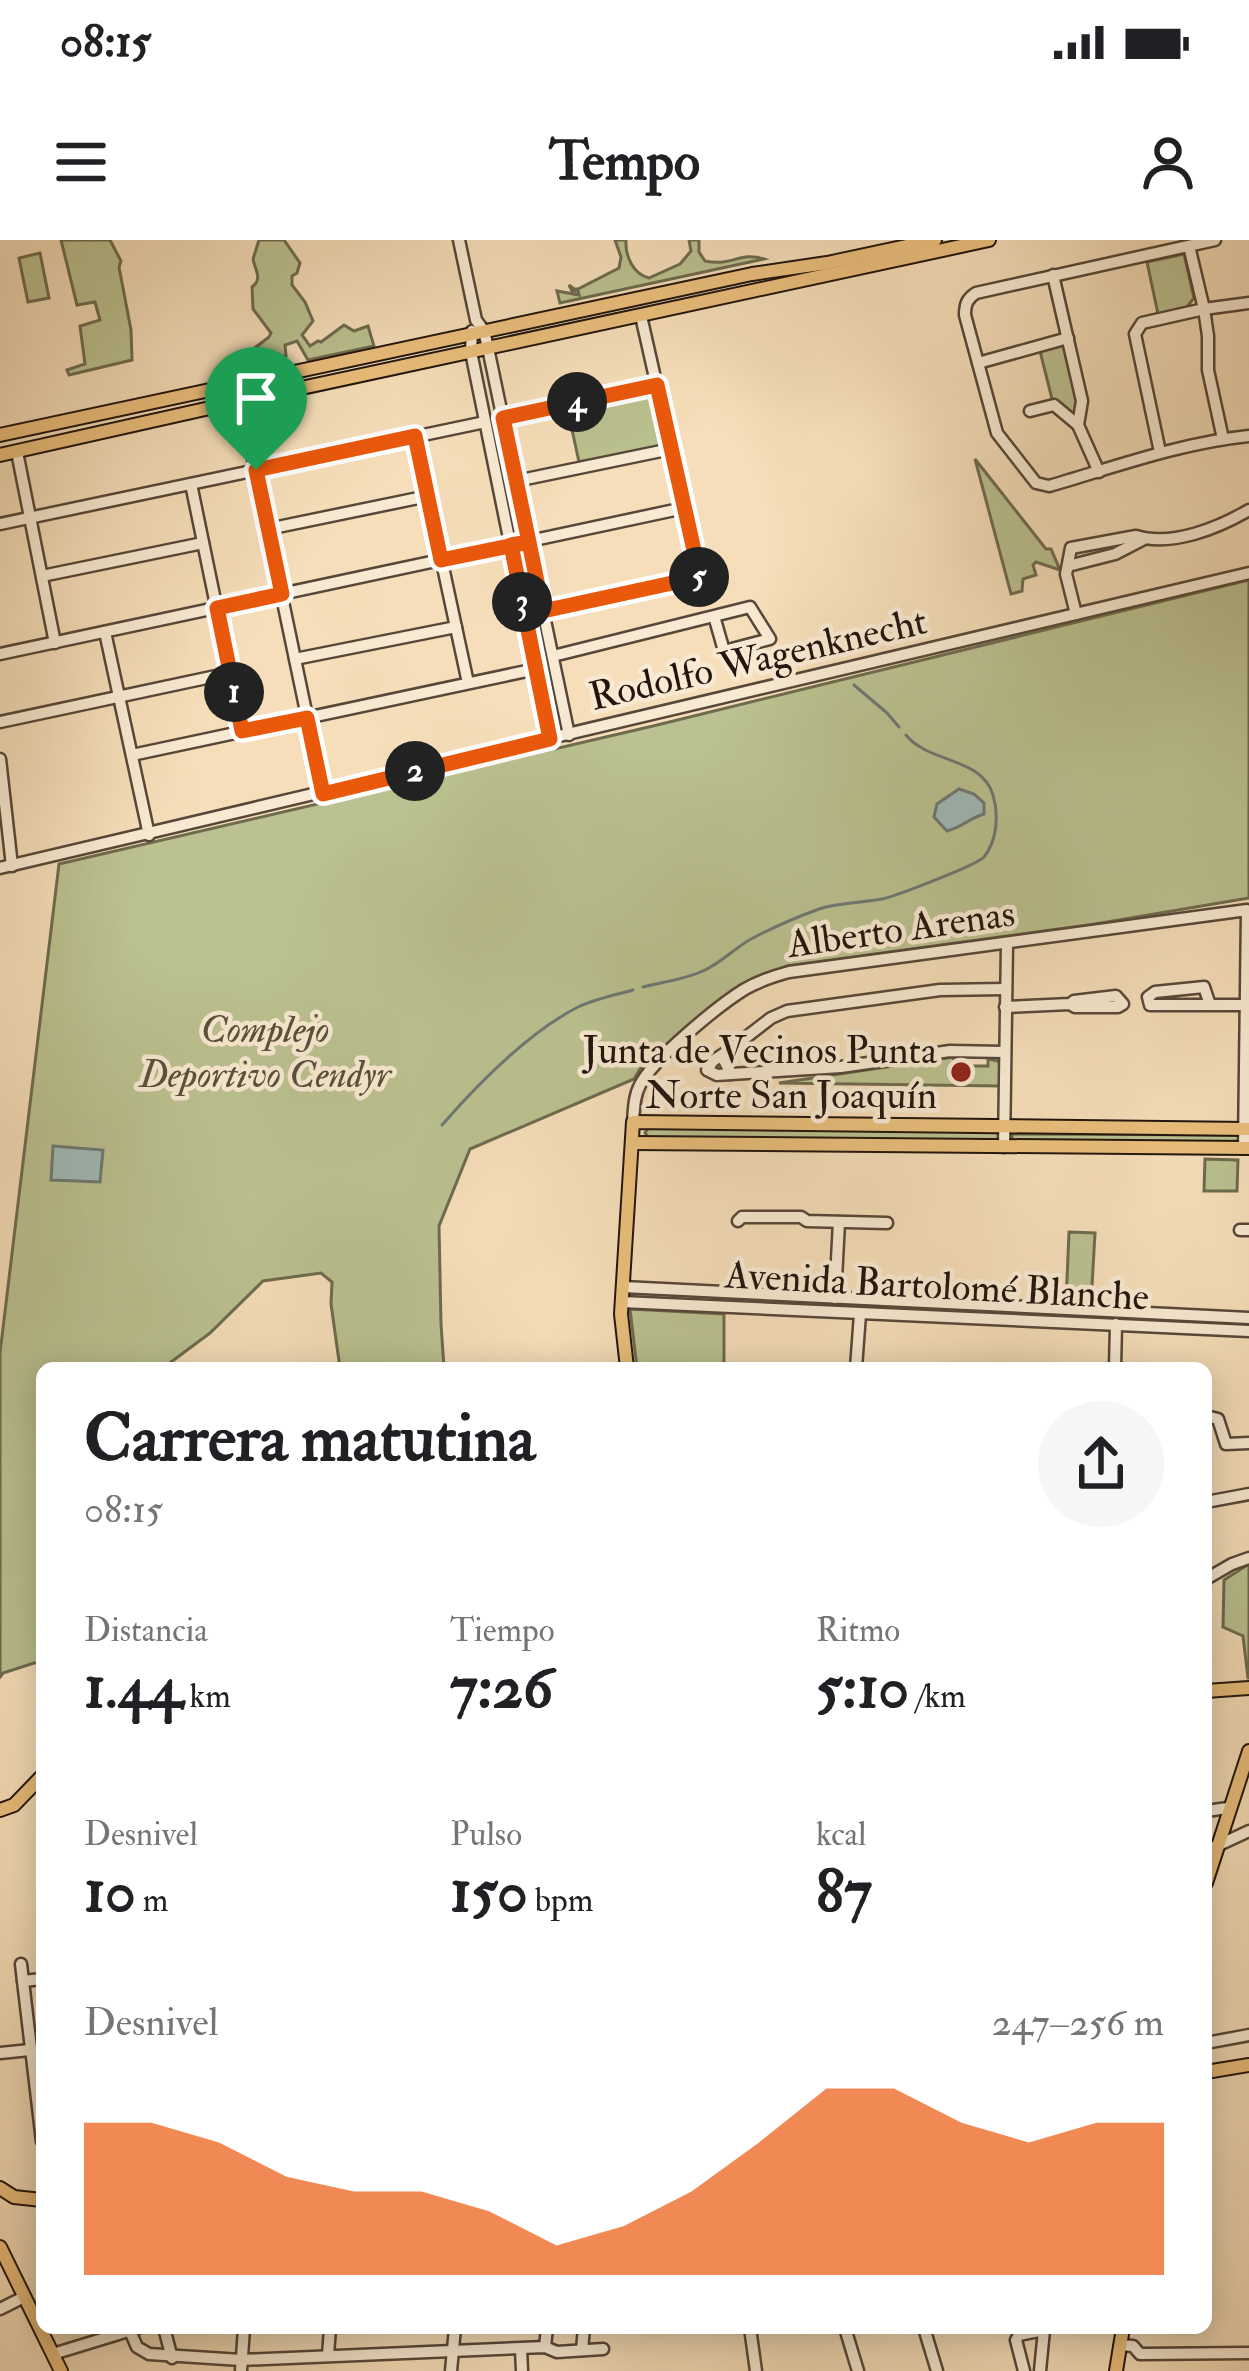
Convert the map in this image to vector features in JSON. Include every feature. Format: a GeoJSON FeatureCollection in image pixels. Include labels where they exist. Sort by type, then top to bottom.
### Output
{"type":"FeatureCollection","features":[{"type":"Feature","properties":{"kind":"main road"},"geometry":{"type":"LineString","coordinates":[[0,435],[477,328],[935,240]]}},
{"type":"Feature","properties":{"kind":"main road"},"geometry":{"type":"LineString","coordinates":[[0,455],[989,240]]}},
{"type":"Feature","properties":{"kind":"main road"},"geometry":{"type":"LineString","coordinates":[[520,341],[529,321]]}},
{"type":"Feature","properties":{"kind":"main road"},"geometry":{"type":"LineString","coordinates":[[428,361],[434,352],[432,341]]}},
{"type":"Feature","properties":{"kind":"main road"},"geometry":{"type":"LineString","coordinates":[[627,1362],[622,1294],[634,1122],[1247,1129]]}},
{"type":"Feature","properties":{"kind":"main road"},"geometry":{"type":"LineString","coordinates":[[632,1143],[1247,1148]]}},
{"type":"Feature","properties":{"kind":"main road"},"geometry":{"type":"LineString","coordinates":[[1212,1690],[1249,1688]]}},
{"type":"Feature","properties":{"kind":"main road"},"geometry":{"type":"LineString","coordinates":[[1212,1847],[1249,1751]]}},
{"type":"Feature","properties":{"kind":"main road"},"geometry":{"type":"LineString","coordinates":[[20,1798],[36,1781]]}},
{"type":"Feature","properties":{"kind":"main road"},"geometry":{"type":"LineString","coordinates":[[0,1807],[36,1794]]}},
{"type":"Feature","properties":{"kind":"main road"},"geometry":{"type":"LineString","coordinates":[[1212,2071],[1249,2065]]}},
{"type":"Feature","properties":{"kind":"main road"},"geometry":{"type":"LineString","coordinates":[[0,2188],[14,2198],[36,2200]]}},
{"type":"Feature","properties":{"kind":"main road"},"geometry":{"type":"LineString","coordinates":[[0,2206],[14,2198]]}},
{"type":"Feature","properties":{"kind":"main road"},"geometry":{"type":"LineString","coordinates":[[0,2247],[36,2321]]}},
{"type":"Feature","properties":{"kind":"main road"},"geometry":{"type":"LineString","coordinates":[[43,2334],[61,2371]]}},
{"type":"Feature","properties":{"kind":"main road"},"geometry":{"type":"LineString","coordinates":[[1116,2371],[1122,2334]]}},
{"type":"Feature","properties":{"kind":"street"},"geometry":{"type":"LineString","coordinates":[[459,240],[477,328],[488,348],[569,735]]}},
{"type":"Feature","properties":{"kind":"street"},"geometry":{"type":"LineString","coordinates":[[1215,240],[1158,246],[976,292],[965,305],[965,316],[997,433],[1036,483],[1049,486],[1160,452],[1248,438]]}},
{"type":"Feature","properties":{"kind":"street"},"geometry":{"type":"LineString","coordinates":[[1182,244],[1204,309],[1208,370],[1223,439]]}},
{"type":"Feature","properties":{"kind":"street"},"geometry":{"type":"LineString","coordinates":[[1054,275],[1082,401],[1078,425]]}},
{"type":"Feature","properties":{"kind":"street"},"geometry":{"type":"LineString","coordinates":[[1160,452],[1135,334],[1142,322],[1249,303]]}},
{"type":"Feature","properties":{"kind":"street"},"geometry":{"type":"LineString","coordinates":[[641,316],[700,577]]}},
{"type":"Feature","properties":{"kind":"street"},"geometry":{"type":"LineString","coordinates":[[477,328],[471,352],[550,739]]}},
{"type":"Feature","properties":{"kind":"street"},"geometry":{"type":"LineString","coordinates":[[978,363],[1068,338]]}},
{"type":"Feature","properties":{"kind":"street"},"geometry":{"type":"LineString","coordinates":[[503,418],[657,385]]}},
{"type":"Feature","properties":{"kind":"street"},"geometry":{"type":"LineString","coordinates":[[242,400],[323,794]]}},
{"type":"Feature","properties":{"kind":"street"},"geometry":{"type":"LineString","coordinates":[[1030,411],[1054,405],[1078,425],[1099,472]]}},
{"type":"Feature","properties":{"kind":"street"},"geometry":{"type":"LineString","coordinates":[[0,524],[485,422]]}},
{"type":"Feature","properties":{"kind":"street"},"geometry":{"type":"LineString","coordinates":[[415,436],[468,683]]}},
{"type":"Feature","properties":{"kind":"street"},"geometry":{"type":"LineString","coordinates":[[516,481],[671,449]]}},
{"type":"Feature","properties":{"kind":"street"},"geometry":{"type":"LineString","coordinates":[[17,452],[55,643]]}},
{"type":"Feature","properties":{"kind":"street"},"geometry":{"type":"LineString","coordinates":[[190,484],[242,731]]}},
{"type":"Feature","properties":{"kind":"street"},"geometry":{"type":"LineString","coordinates":[[268,530],[428,496]]}},
{"type":"Feature","properties":{"kind":"street"},"geometry":{"type":"LineString","coordinates":[[0,654],[684,508]]}},
{"type":"Feature","properties":{"kind":"street"},"geometry":{"type":"LineString","coordinates":[[1076,614],[1066,574],[1071,548],[1136,536],[1183,536],[1249,510]]}},
{"type":"Feature","properties":{"kind":"street"},"geometry":{"type":"LineString","coordinates":[[1231,520],[1249,520]]}},
{"type":"Feature","properties":{"kind":"street"},"geometry":{"type":"LineString","coordinates":[[1068,566],[1115,554],[1144,538]]}},
{"type":"Feature","properties":{"kind":"street"},"geometry":{"type":"LineString","coordinates":[[1111,539],[1115,554]]}},
{"type":"Feature","properties":{"kind":"street"},"geometry":{"type":"LineString","coordinates":[[42,576],[203,543]]}},
{"type":"Feature","properties":{"kind":"street","name":"Rodolfo Wagenknecht"},"geometry":{"type":"LineString","coordinates":[[6,867],[1249,573]]}},
{"type":"Feature","properties":{"kind":"street"},"geometry":{"type":"LineString","coordinates":[[543,611],[720,575]]}},
{"type":"Feature","properties":{"kind":"street"},"geometry":{"type":"LineString","coordinates":[[553,656],[750,607],[770,639],[724,651],[714,616]]}},
{"type":"Feature","properties":{"kind":"street"},"geometry":{"type":"LineString","coordinates":[[295,659],[456,627]]}},
{"type":"Feature","properties":{"kind":"street"},"geometry":{"type":"LineString","coordinates":[[105,632],[149,835]]}},
{"type":"Feature","properties":{"kind":"street"},"geometry":{"type":"LineString","coordinates":[[131,755],[536,669]]}},
{"type":"Feature","properties":{"kind":"street"},"geometry":{"type":"LineString","coordinates":[[0,722],[230,673]]}},
{"type":"Feature","properties":{"kind":"street"},"geometry":{"type":"LineString","coordinates":[[0,759],[6,867]]}},
{"type":"Feature","properties":{"kind":"street"},"geometry":{"type":"LineString","coordinates":[[1247,910],[1247,1148]]}},
{"type":"Feature","properties":{"kind":"street","name":"Alberto Arenas"},"geometry":{"type":"LineString","coordinates":[[634,1122],[635,1095],[648,1071],[745,989],[765,979],[1247,910]]}},
{"type":"Feature","properties":{"kind":"street"},"geometry":{"type":"LineString","coordinates":[[1004,1147],[1006,944]]}},
{"type":"Feature","properties":{"kind":"street"},"geometry":{"type":"LineString","coordinates":[[1210,1005],[1204,987],[1154,992],[1148,997],[1150,1005],[1210,1005],[1246,1005]]}},
{"type":"Feature","properties":{"kind":"street"},"geometry":{"type":"LineString","coordinates":[[1004,1052],[950,1051],[842,1067],[731,1074],[724,1060],[727,1052],[787,1011],[940,990],[1005,989]]}},
{"type":"Feature","properties":{"kind":"street"},"geometry":{"type":"LineString","coordinates":[[1005,1006],[1070,1004]]}},
{"type":"Feature","properties":{"kind":"street"},"geometry":{"type":"LineString","coordinates":[[738,1221],[742,1217],[801,1217],[887,1223]]}},
{"type":"Feature","properties":{"kind":"street"},"geometry":{"type":"LineString","coordinates":[[835,1298],[839,1222]]}},
{"type":"Feature","properties":{"kind":"street","name":"Avenida Bartolomé Blanche"},"geometry":{"type":"LineString","coordinates":[[622,1294],[835,1298],[1249,1318]]}},
{"type":"Feature","properties":{"kind":"street","name":"Avenida Bartolomé Blanche"},"geometry":{"type":"LineString","coordinates":[[622,1294],[860,1314],[1249,1331]]}},
{"type":"Feature","properties":{"kind":"street"},"geometry":{"type":"LineString","coordinates":[[856,1362],[860,1314]]}},
{"type":"Feature","properties":{"kind":"street"},"geometry":{"type":"LineString","coordinates":[[1115,1362],[1116,1324]]}},
{"type":"Feature","properties":{"kind":"street"},"geometry":{"type":"LineString","coordinates":[[1212,1418],[1218,1419],[1226,1444],[1249,1443]]}},
{"type":"Feature","properties":{"kind":"street"},"geometry":{"type":"LineString","coordinates":[[1212,1501],[1249,1494]]}},
{"type":"Feature","properties":{"kind":"street"},"geometry":{"type":"LineString","coordinates":[[1212,1576],[1249,1558]]}},
{"type":"Feature","properties":{"kind":"street"},"geometry":{"type":"LineString","coordinates":[[1212,1810],[1228,1808]]}},
{"type":"Feature","properties":{"kind":"street"},"geometry":{"type":"LineString","coordinates":[[1212,1849],[1249,1831]]}},
{"type":"Feature","properties":{"kind":"street"},"geometry":{"type":"LineString","coordinates":[[21,1964],[36,2085]]}},
{"type":"Feature","properties":{"kind":"street"},"geometry":{"type":"LineString","coordinates":[[23,1981],[36,1979]]}},
{"type":"Feature","properties":{"kind":"street"},"geometry":{"type":"LineString","coordinates":[[1212,2042],[1249,2035]]}},
{"type":"Feature","properties":{"kind":"street"},"geometry":{"type":"LineString","coordinates":[[0,2053],[31,2050]]}},
{"type":"Feature","properties":{"kind":"street"},"geometry":{"type":"LineString","coordinates":[[0,2309],[24,2297]]}},
{"type":"Feature","properties":{"kind":"street"},"geometry":{"type":"LineString","coordinates":[[53,2354],[118,2334]]}},
{"type":"Feature","properties":{"kind":"street"},"geometry":{"type":"LineString","coordinates":[[136,2334],[141,2351],[241,2366],[328,2355],[603,2349]]}},
{"type":"Feature","properties":{"kind":"street"},"geometry":{"type":"LineString","coordinates":[[166,2334],[172,2357]]}},
{"type":"Feature","properties":{"kind":"street"},"geometry":{"type":"LineString","coordinates":[[241,2366],[244,2334]]}},
{"type":"Feature","properties":{"kind":"street"},"geometry":{"type":"LineString","coordinates":[[328,2355],[330,2334]]}},
{"type":"Feature","properties":{"kind":"street"},"geometry":{"type":"LineString","coordinates":[[451,2371],[454,2334]]}},
{"type":"Feature","properties":{"kind":"street"},"geometry":{"type":"LineString","coordinates":[[545,2347],[546,2334]]}},
{"type":"Feature","properties":{"kind":"street"},"geometry":{"type":"LineString","coordinates":[[582,2350],[583,2334]]}},
{"type":"Feature","properties":{"kind":"street"},"geometry":{"type":"LineString","coordinates":[[751,2334],[756,2371]]}},
{"type":"Feature","properties":{"kind":"street"},"geometry":{"type":"LineString","coordinates":[[847,2334],[858,2371]]}},
{"type":"Feature","properties":{"kind":"street"},"geometry":{"type":"LineString","coordinates":[[926,2334],[937,2371]]}},
{"type":"Feature","properties":{"kind":"street"},"geometry":{"type":"LineString","coordinates":[[1024,2334],[1016,2341],[1024,2371]]}},
{"type":"Feature","properties":{"kind":"street"},"geometry":{"type":"LineString","coordinates":[[1040,2371],[1044,2334]]}},
{"type":"Feature","properties":{"kind":"street"},"geometry":{"type":"LineString","coordinates":[[1120,2345],[1133,2346],[1141,2354],[1248,2353]]}},
{"type":"Feature","properties":{"kind":"street"},"geometry":{"type":"LineString","coordinates":[[521,2349],[522,2371]]}},
{"type":"Feature","properties":{"kind":"green space"},"geometry":{"type":"Polygon","coordinates":[[[61,240],[110,240],[121,261],[132,360],[69,375],[67,370],[85,364],[80,326],[100,320],[95,302],[77,305],[61,240]]]}},
{"type":"Feature","properties":{"kind":"green space"},"geometry":{"type":"Polygon","coordinates":[[[259,240],[284,240],[300,263],[292,285],[313,321],[302,335],[310,346],[344,325],[354,331],[368,326],[374,346],[308,360],[297,341],[285,345],[286,356],[265,360],[266,368],[217,378],[216,370],[237,365],[271,333],[253,309],[252,287],[258,278],[253,259],[259,240]]]}},
{"type":"Feature","properties":{"kind":"green space"},"geometry":{"type":"Polygon","coordinates":[[[615,240],[626,240],[631,264],[649,278],[680,264],[691,251],[689,240],[699,240],[705,261],[764,259],[560,303],[557,291],[579,295],[569,285],[578,289],[619,268],[615,240]]]}},
{"type":"Feature","properties":{"kind":"green space"},"geometry":{"type":"Polygon","coordinates":[[[40,253],[49,298],[28,302],[19,258],[40,253]]]}},
{"type":"Feature","properties":{"kind":"green space"},"geometry":{"type":"Polygon","coordinates":[[[1184,254],[1194,298],[1187,307],[1158,314],[1147,262],[1184,254]]]}},
{"type":"Feature","properties":{"kind":"green space"},"geometry":{"type":"Polygon","coordinates":[[[1066,343],[1079,402],[1075,419],[1052,399],[1040,351],[1066,343]]]}},
{"type":"Feature","properties":{"kind":"green space"},"geometry":{"type":"Polygon","coordinates":[[[649,393],[661,446],[579,462],[568,411],[649,393]]]}},
{"type":"Feature","properties":{"kind":"green space"},"geometry":{"type":"Polygon","coordinates":[[[975,459],[1046,549],[1051,549],[1060,570],[1036,562],[1036,575],[1023,579],[1022,591],[1011,594],[975,459]]]}},
{"type":"Feature","properties":{"kind":"green space","name":"Complejo Deportivo Cendyr"},"geometry":{"type":"Polygon","coordinates":[[[1249,580],[1249,898],[787,966],[736,989],[634,1079],[470,1149],[439,1226],[444,1362],[339,1362],[332,1282],[321,1273],[263,1281],[210,1333],[171,1362],[36,1362],[36,1663],[0,1677],[0,1353],[59,864],[653,726],[1249,580]]]}},
{"type":"Feature","properties":{"kind":"green space"},"geometry":{"type":"Polygon","coordinates":[[[953,1057],[955,1066],[988,1066],[988,1059],[998,1061],[1000,1086],[779,1083],[953,1057]]]}},
{"type":"Feature","properties":{"kind":"green space"},"geometry":{"type":"Polygon","coordinates":[[[648,1128],[999,1132],[998,1141],[648,1137],[648,1128]]]}},
{"type":"Feature","properties":{"kind":"green space"},"geometry":{"type":"Polygon","coordinates":[[[1012,1134],[1239,1135],[1239,1144],[1012,1142],[1012,1134]]]}},
{"type":"Feature","properties":{"kind":"green space"},"geometry":{"type":"Polygon","coordinates":[[[1205,1159],[1238,1160],[1237,1191],[1204,1191],[1205,1159]]]}},
{"type":"Feature","properties":{"kind":"green space"},"geometry":{"type":"Polygon","coordinates":[[[1069,1232],[1095,1233],[1091,1304],[1066,1303],[1069,1232]]]}},
{"type":"Feature","properties":{"kind":"green space"},"geometry":{"type":"Polygon","coordinates":[[[630,1309],[724,1314],[724,1362],[636,1362],[630,1309]]]}},
{"type":"Feature","properties":{"kind":"green space"},"geometry":{"type":"Polygon","coordinates":[[[1249,1564],[1248,1678],[1243,1636],[1223,1627],[1224,1580],[1249,1564]]]}},
{"type":"Feature","properties":{"kind":"water"},"geometry":{"type":"Polygon","coordinates":[[[959,789],[984,803],[984,814],[947,831],[934,817],[937,804],[959,789]]]}},
{"type":"Feature","properties":{"kind":"water"},"geometry":{"type":"Polygon","coordinates":[[[53,1146],[103,1150],[100,1182],[51,1180],[53,1146]]]}},
{"type":"Feature","properties":{"kind":"waterway"},"geometry":{"type":"LineString","coordinates":[[854,685],[899,727]]}},
{"type":"Feature","properties":{"kind":"waterway"},"geometry":{"type":"LineString","coordinates":[[643,987],[705,970],[751,939],[811,912],[890,897],[984,857],[996,819],[987,783],[906,735]]}},
{"type":"Feature","properties":{"kind":"waterway"},"geometry":{"type":"LineString","coordinates":[[442,1125],[541,1030],[578,1007],[633,990]]}},
{"type":"Feature","properties":{"kind":"place","name":"Junta de Vecinos Punta Norte San Joaquín"},"geometry":{"type":"Point","coordinates":[961,1072]}},
{"type":"Feature","properties":{"kind":"route"},"geometry":{"type":"LineString","coordinates":[[256,470],[282,594],[217,608],[230,673],[242,731],[307,718],[323,794],[550,739],[511,545],[529,542],[503,418],[657,385],[700,577],[543,611],[529,542],[511,545],[441,560],[415,436],[256,470]]}}]}
